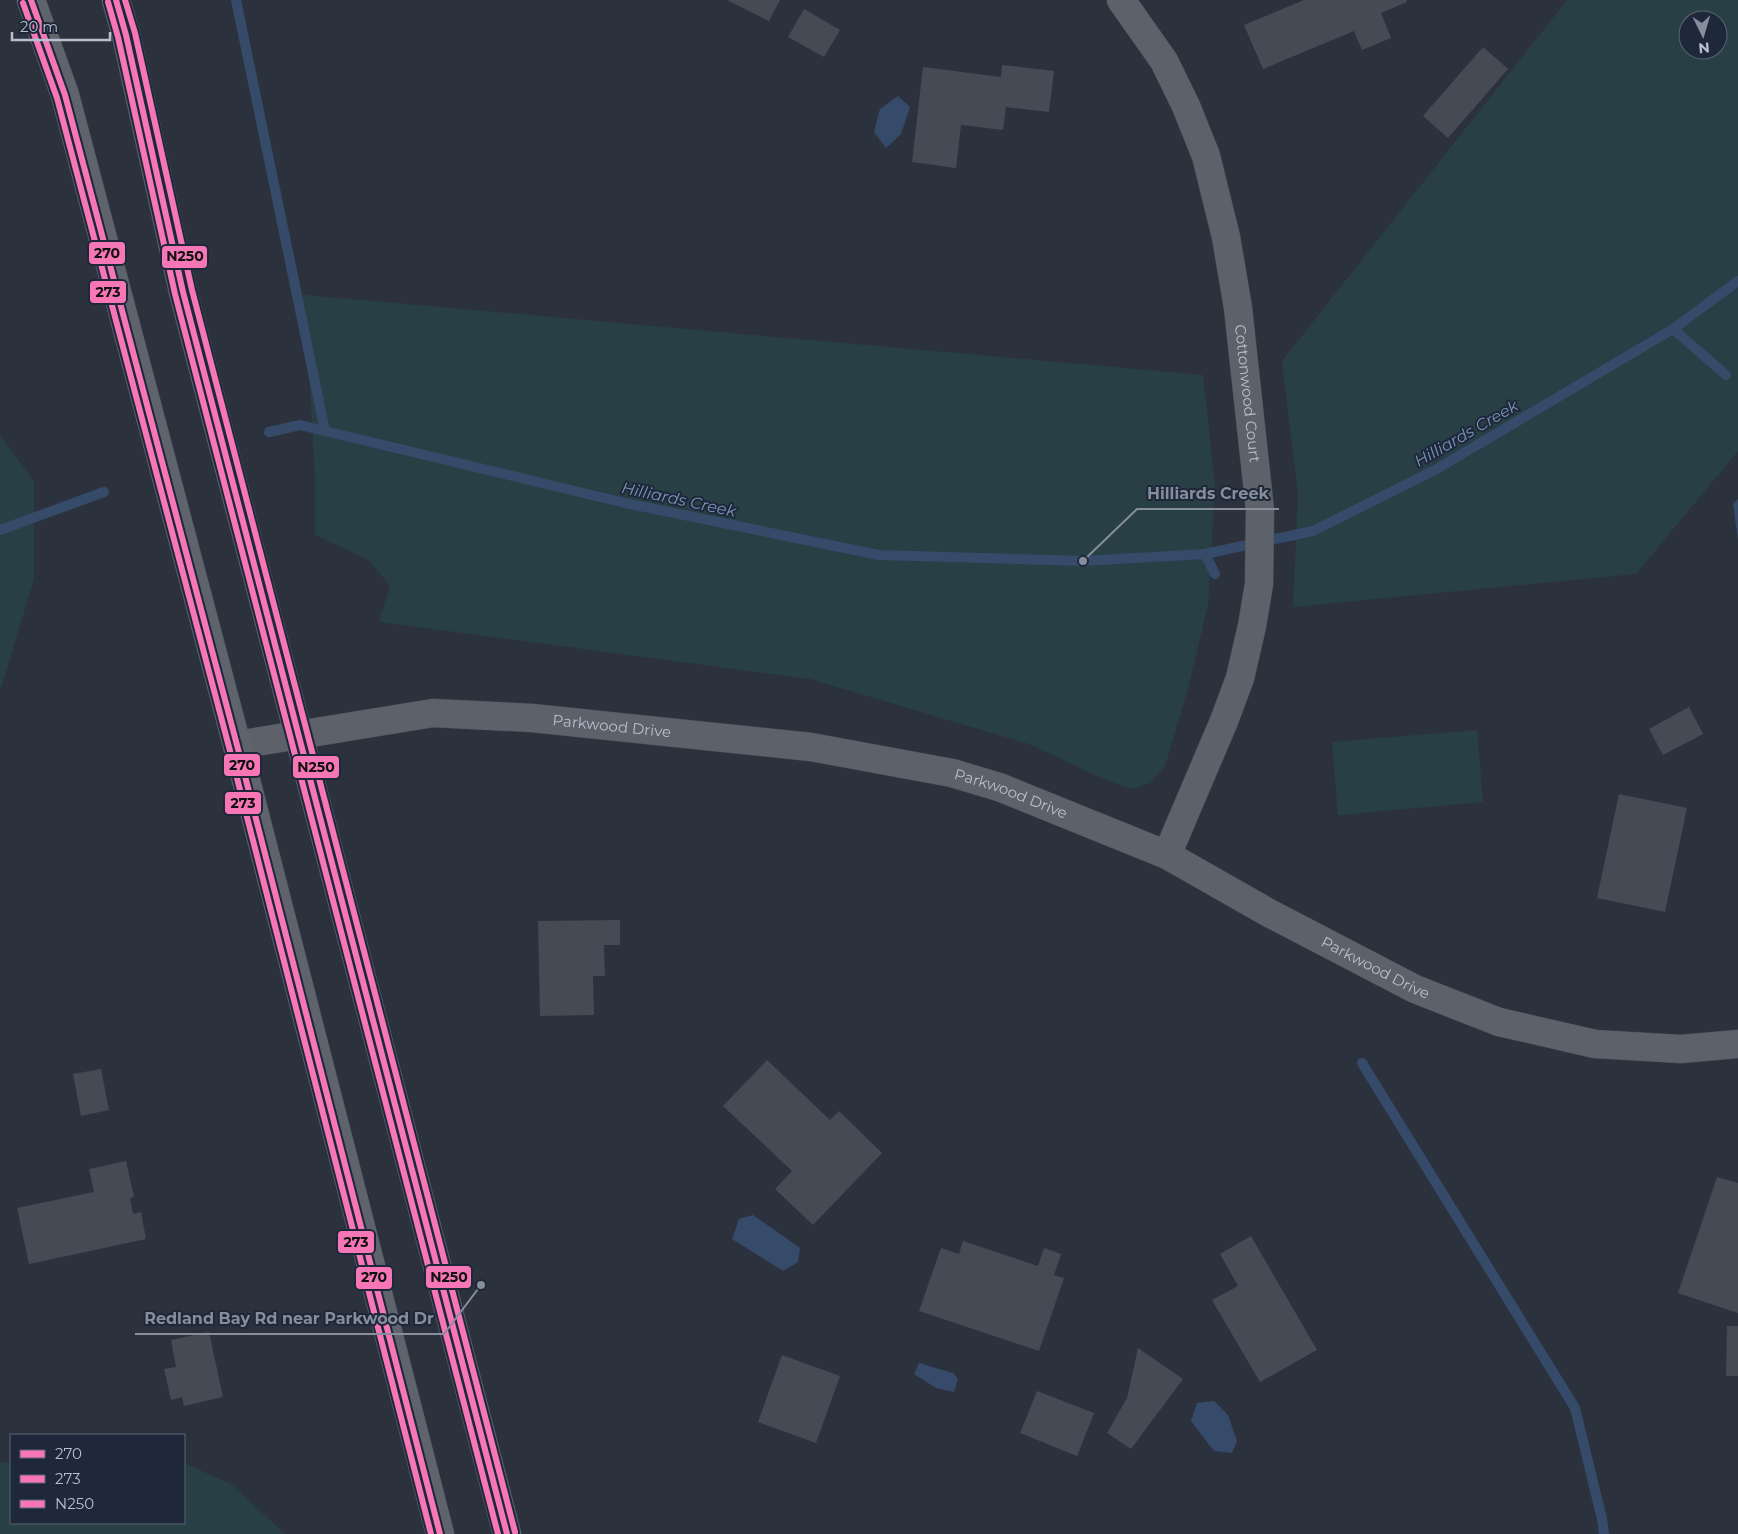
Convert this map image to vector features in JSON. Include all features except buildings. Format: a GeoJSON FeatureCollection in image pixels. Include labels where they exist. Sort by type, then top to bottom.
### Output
{"type":"FeatureCollection","features":[{"type":"Feature","properties":{"kind":"main road"},"geometry":{"type":"LineString","coordinates":[[31,0],[64,94],[237,745],[440,1534]]}},
{"type":"Feature","properties":{"kind":"main road"},"geometry":{"type":"LineString","coordinates":[[116,0],[126,35],[183,292],[507,1534]]}},
{"type":"Feature","properties":{"kind":"street","name":"Cottonwood Court"},"geometry":{"type":"LineString","coordinates":[[1121,0],[1164,61],[1186,106],[1206,156],[1226,237],[1238,308],[1260,510],[1258,584],[1252,626],[1240,678],[1224,721],[1167,855]]}},
{"type":"Feature","properties":{"kind":"street","name":"Parkwood Drive"},"geometry":{"type":"LineString","coordinates":[[237,745],[433,713],[532,718],[811,747],[952,773],[999,787],[1167,855],[1270,913],[1415,989],[1499,1022],[1595,1044],[1681,1049],[1738,1044]]}},
{"type":"Feature","properties":{"kind":"green space"},"geometry":{"type":"Polygon","coordinates":[[[1567,0],[1738,0],[1738,451],[1636,574],[1293,607],[1298,494],[1282,361],[1567,0]]]}},
{"type":"Feature","properties":{"kind":"green space"},"geometry":{"type":"Polygon","coordinates":[[[294,294],[1203,375],[1215,485],[1208,605],[1188,688],[1165,766],[1150,783],[1131,789],[1106,780],[1029,744],[810,679],[379,622],[390,586],[369,560],[315,535],[315,477],[309,371],[294,294]]]}},
{"type":"Feature","properties":{"kind":"green space"},"geometry":{"type":"Polygon","coordinates":[[[0,435],[34,481],[34,579],[0,691],[0,435]]]}},
{"type":"Feature","properties":{"kind":"green space"},"geometry":{"type":"Polygon","coordinates":[[[1477,730],[1483,802],[1338,815],[1332,742],[1477,730]]]}},
{"type":"Feature","properties":{"kind":"green space"},"geometry":{"type":"Polygon","coordinates":[[[0,1462],[10,1463],[10,1524],[185,1524],[185,1463],[231,1484],[285,1534],[0,1534],[0,1462]]]}},
{"type":"Feature","properties":{"kind":"water"},"geometry":{"type":"Polygon","coordinates":[[[898,96],[910,107],[901,134],[886,148],[874,132],[880,109],[898,96]]]}},
{"type":"Feature","properties":{"kind":"water"},"geometry":{"type":"Polygon","coordinates":[[[1738,499],[1738,540],[1733,504],[1738,499]]]}},
{"type":"Feature","properties":{"kind":"water"},"geometry":{"type":"Polygon","coordinates":[[[753,1215],[800,1248],[798,1262],[783,1271],[732,1239],[739,1219],[753,1215]]]}},
{"type":"Feature","properties":{"kind":"water"},"geometry":{"type":"Polygon","coordinates":[[[919,1363],[953,1373],[958,1379],[954,1392],[936,1388],[914,1374],[919,1363]]]}},
{"type":"Feature","properties":{"kind":"water"},"geometry":{"type":"Polygon","coordinates":[[[1214,1401],[1228,1415],[1237,1441],[1232,1453],[1214,1451],[1191,1421],[1197,1403],[1214,1401]]]}},
{"type":"Feature","properties":{"kind":"waterway"},"geometry":{"type":"LineString","coordinates":[[236,0],[325,431]]}},
{"type":"Feature","properties":{"kind":"waterway","name":"Hilliards Creek"},"geometry":{"type":"LineString","coordinates":[[269,432],[300,425],[625,503],[879,555],[1083,561],[1205,554],[1313,531],[1435,470],[1673,329],[1738,281]]}},
{"type":"Feature","properties":{"kind":"waterway"},"geometry":{"type":"LineString","coordinates":[[1673,329],[1726,375]]}},
{"type":"Feature","properties":{"kind":"waterway","name":"Hilliards Creek"},"geometry":{"type":"LineString","coordinates":[[0,530],[104,492]]}},
{"type":"Feature","properties":{"kind":"waterway"},"geometry":{"type":"LineString","coordinates":[[1205,554],[1215,574]]}},
{"type":"Feature","properties":{"kind":"waterway"},"geometry":{"type":"LineString","coordinates":[[1362,1063],[1575,1408],[1604,1534]]}},
{"type":"Feature","properties":{"kind":"transit line","name":"270"},"geometry":{"type":"LineString","coordinates":[[31,0],[65,95],[237,745],[440,1534]]}},
{"type":"Feature","properties":{"kind":"transit line","name":"270"},"geometry":{"type":"LineString","coordinates":[[116,0],[126,35],[183,292],[507,1534]]}},
{"type":"Feature","properties":{"kind":"transit line","name":"N250"},"geometry":{"type":"LineString","coordinates":[[125,0],[135,33],[192,290],[515,1532]]}},
{"type":"Feature","properties":{"kind":"transit line","name":"273"},"geometry":{"type":"LineString","coordinates":[[108,2],[118,37],[175,294],[498,1534]]}},
{"type":"Feature","properties":{"kind":"transit line","name":"273"},"geometry":{"type":"LineString","coordinates":[[23,3],[57,98],[229,747],[431,1534]]}},
{"type":"Feature","properties":{"kind":"place","name":"Hilliards Creek"},"geometry":{"type":"Point","coordinates":[1083,561]}},
{"type":"Feature","properties":{"kind":"place","name":"Redland Bay Rd near Parkwood Dr"},"geometry":{"type":"Point","coordinates":[481,1285]}}]}
